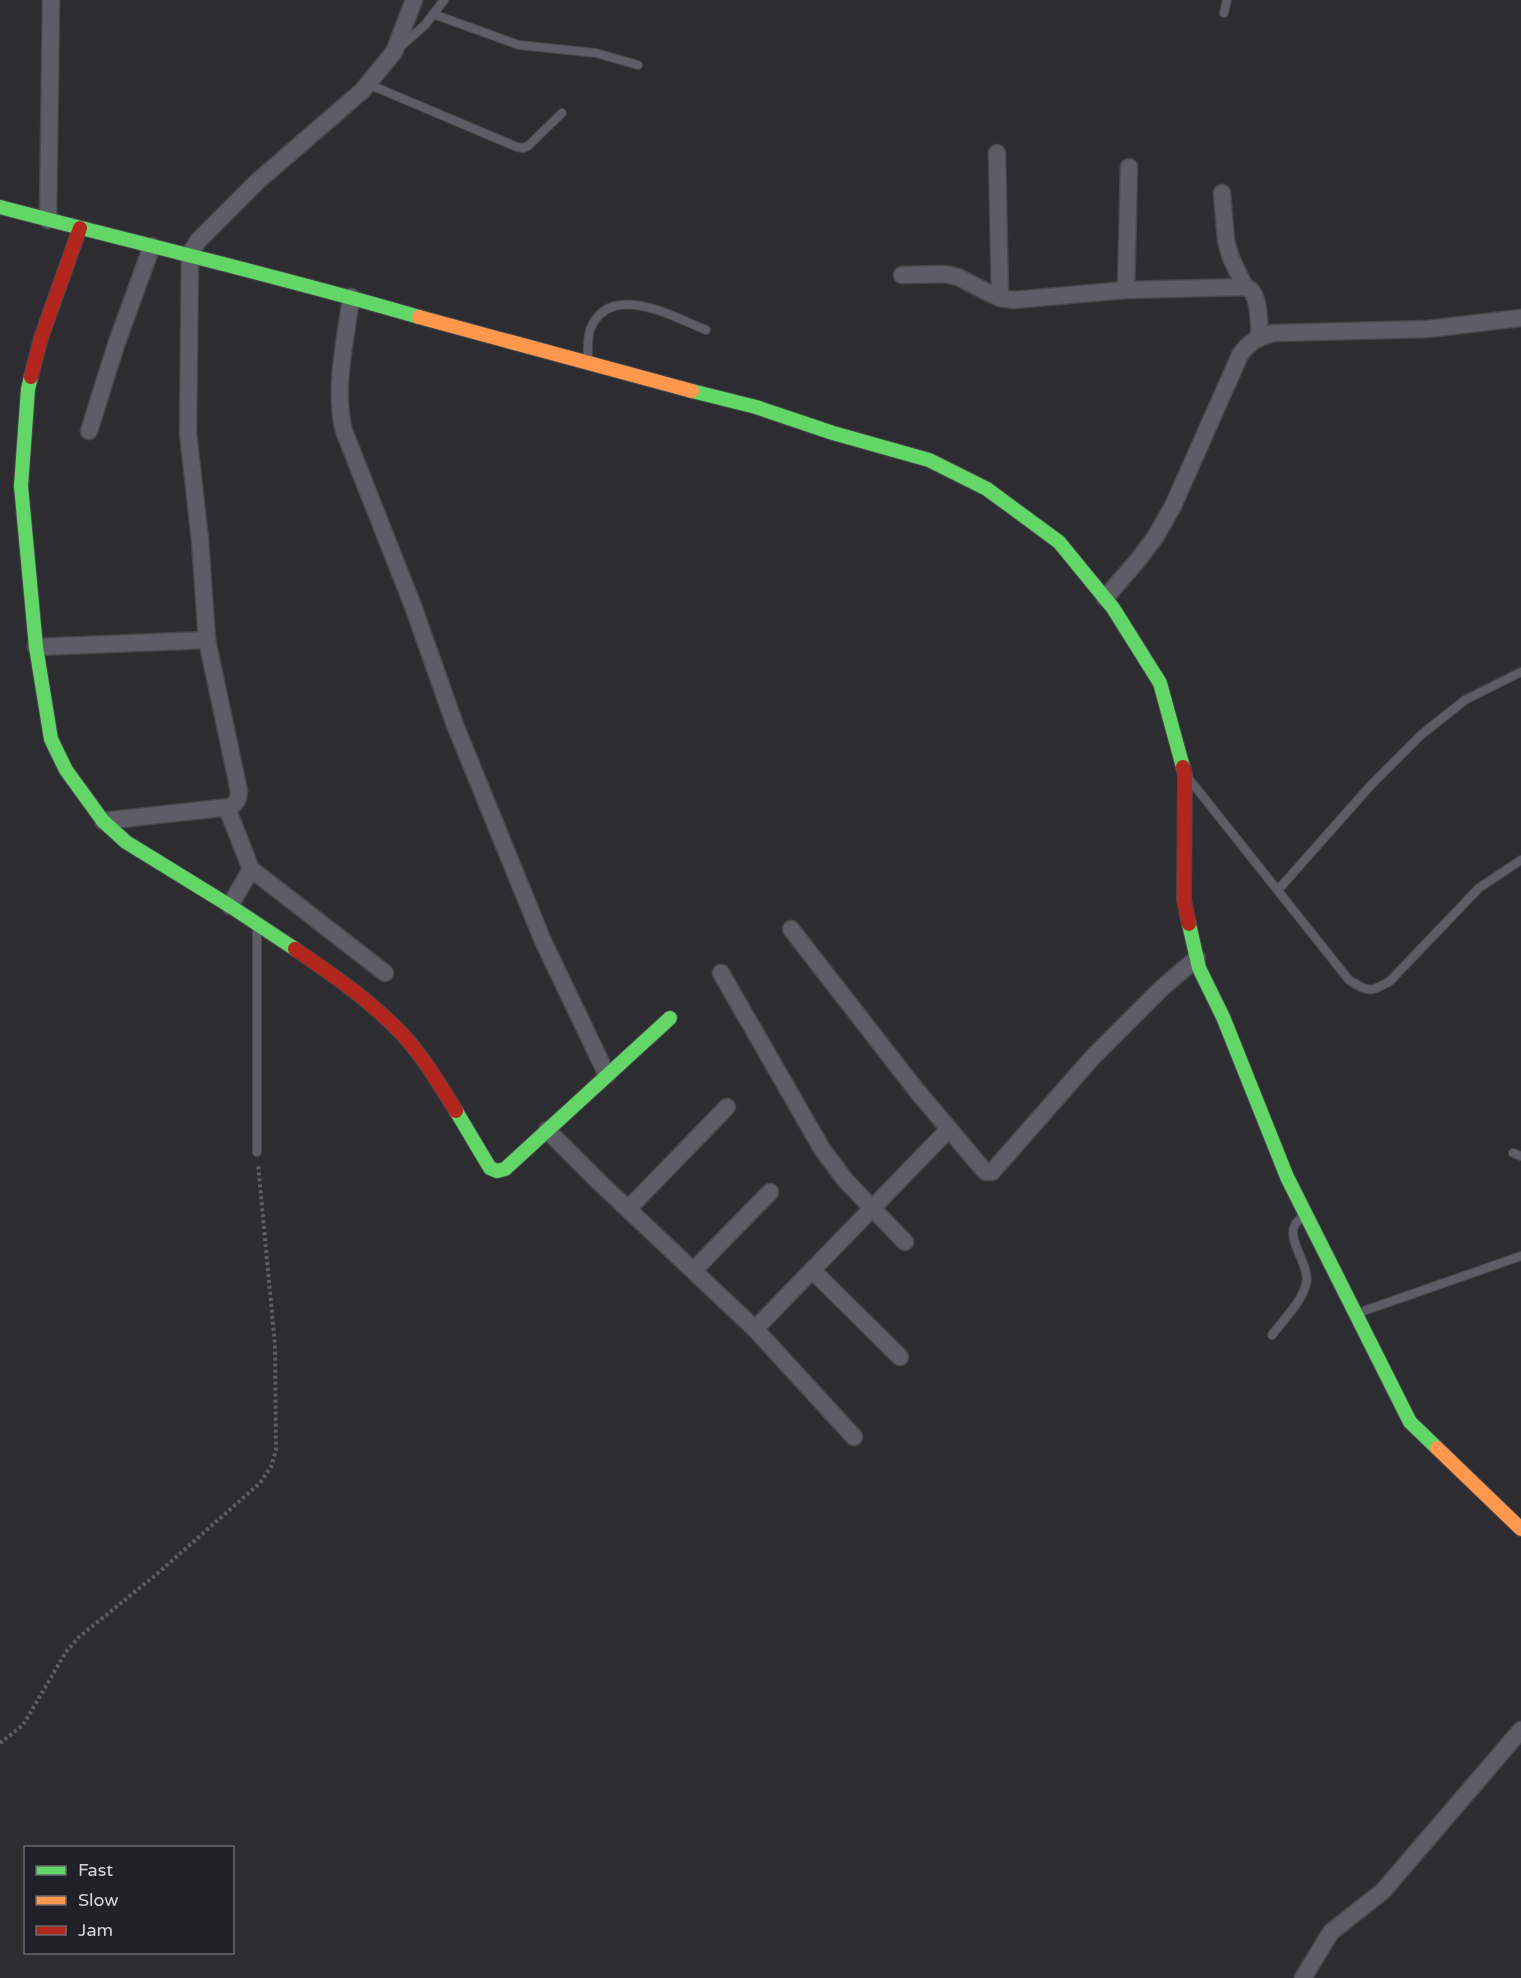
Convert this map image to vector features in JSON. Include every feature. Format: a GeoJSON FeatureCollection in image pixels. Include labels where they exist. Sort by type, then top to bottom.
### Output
{"type":"FeatureCollection","features":[{"type":"Feature","properties":{"kind":"street"},"geometry":{"type":"LineString","coordinates":[[48,220],[51,0]]}},
{"type":"Feature","properties":{"kind":"street"},"geometry":{"type":"LineString","coordinates":[[103,821],[227,808],[236,804],[239,791],[207,640],[200,540],[188,433],[190,254],[198,241],[260,180],[367,84],[394,52],[414,0]]}},
{"type":"Feature","properties":{"kind":"street"},"geometry":{"type":"LineString","coordinates":[[997,153],[1000,298]]}},
{"type":"Feature","properties":{"kind":"street"},"geometry":{"type":"LineString","coordinates":[[1126,290],[1129,167]]}},
{"type":"Feature","properties":{"kind":"street"},"geometry":{"type":"LineString","coordinates":[[1222,193],[1226,241],[1231,258],[1245,287]]}},
{"type":"Feature","properties":{"kind":"street"},"geometry":{"type":"LineString","coordinates":[[0,207],[190,254],[756,407],[834,433],[929,460],[987,489],[1059,542],[1105,598],[1160,683],[1185,774],[1184,900],[1199,968],[1223,1017],[1305,1215],[1410,1422],[1521,1529]]}},
{"type":"Feature","properties":{"kind":"street"},"geometry":{"type":"LineString","coordinates":[[80,228],[42,338],[28,389],[21,486],[36,647],[51,739],[66,770],[103,821],[126,842],[230,906],[334,975],[377,1009],[405,1037],[435,1076],[490,1168],[494,1171],[499,1172],[505,1168],[670,1018]]}},
{"type":"Feature","properties":{"kind":"street"},"geometry":{"type":"LineString","coordinates":[[89,431],[117,342],[152,246]]}},
{"type":"Feature","properties":{"kind":"street"},"geometry":{"type":"LineString","coordinates":[[902,275],[945,274],[958,277],[1000,298],[1014,300],[1126,290],[1245,287],[1255,295],[1260,336]]}},
{"type":"Feature","properties":{"kind":"street"},"geometry":{"type":"LineString","coordinates":[[351,297],[339,395],[340,415],[344,430],[413,606],[455,725],[561,981],[607,1075]]}},
{"type":"Feature","properties":{"kind":"street"},"geometry":{"type":"LineString","coordinates":[[1105,598],[1156,536],[1173,506],[1240,355],[1247,345],[1260,336],[1274,333],[1428,329],[1521,318]]}},
{"type":"Feature","properties":{"kind":"street"},"geometry":{"type":"LineString","coordinates":[[36,647],[207,640]]}},
{"type":"Feature","properties":{"kind":"street"},"geometry":{"type":"LineString","coordinates":[[227,808],[251,868],[385,973]]}},
{"type":"Feature","properties":{"kind":"street"},"geometry":{"type":"LineString","coordinates":[[230,906],[251,868]]}},
{"type":"Feature","properties":{"kind":"street"},"geometry":{"type":"LineString","coordinates":[[791,929],[917,1091],[986,1172],[992,1172],[1092,1058],[1163,987],[1197,958]]}},
{"type":"Feature","properties":{"kind":"street"},"geometry":{"type":"LineString","coordinates":[[721,973],[822,1149],[846,1181],[905,1242]]}},
{"type":"Feature","properties":{"kind":"street"},"geometry":{"type":"LineString","coordinates":[[628,1209],[727,1107]]}},
{"type":"Feature","properties":{"kind":"street"},"geometry":{"type":"LineString","coordinates":[[755,1329],[949,1129]]}},
{"type":"Feature","properties":{"kind":"street"},"geometry":{"type":"LineString","coordinates":[[547,1130],[755,1329],[854,1437]]}},
{"type":"Feature","properties":{"kind":"street"},"geometry":{"type":"LineString","coordinates":[[694,1270],[770,1192]]}},
{"type":"Feature","properties":{"kind":"street"},"geometry":{"type":"LineString","coordinates":[[812,1270],[900,1357]]}},
{"type":"Feature","properties":{"kind":"street"},"geometry":{"type":"LineString","coordinates":[[1305,1976],[1331,1932],[1383,1891],[1521,1730]]}},
{"type":"Feature","properties":{"kind":"lane"},"geometry":{"type":"LineString","coordinates":[[394,52],[425,25],[444,0]]}},
{"type":"Feature","properties":{"kind":"lane"},"geometry":{"type":"LineString","coordinates":[[1224,13],[1227,0]]}},
{"type":"Feature","properties":{"kind":"lane"},"geometry":{"type":"LineString","coordinates":[[433,14],[519,45],[596,53],[638,65]]}},
{"type":"Feature","properties":{"kind":"lane"},"geometry":{"type":"LineString","coordinates":[[367,84],[523,148],[528,146],[562,113]]}},
{"type":"Feature","properties":{"kind":"lane"},"geometry":{"type":"LineString","coordinates":[[588,363],[589,331],[598,316],[611,307],[623,304],[652,308],[706,330]]}},
{"type":"Feature","properties":{"kind":"lane"},"geometry":{"type":"LineString","coordinates":[[1278,890],[1371,785],[1421,735],[1465,700],[1521,672]]}},
{"type":"Feature","properties":{"kind":"lane"},"geometry":{"type":"LineString","coordinates":[[1185,774],[1349,980],[1363,989],[1377,989],[1390,981],[1479,888],[1521,860]]}},
{"type":"Feature","properties":{"kind":"lane"},"geometry":{"type":"LineString","coordinates":[[257,924],[257,1152]]}},
{"type":"Feature","properties":{"kind":"lane"},"geometry":{"type":"LineString","coordinates":[[1272,1335],[1302,1295],[1307,1282],[1306,1270],[1293,1237],[1295,1224],[1305,1215]]}},
{"type":"Feature","properties":{"kind":"lane"},"geometry":{"type":"LineString","coordinates":[[1355,1314],[1521,1256]]}},
{"type":"Feature","properties":{"kind":"path"},"geometry":{"type":"LineString","coordinates":[[0,1743],[23,1725],[66,1652],[79,1637],[158,1573],[260,1483],[271,1467],[276,1450],[275,1345],[257,1152]]}},
{"type":"Feature","properties":{"kind":"traffic: fast"},"geometry":{"type":"LineString","coordinates":[[0,207],[419,317]]}},
{"type":"Feature","properties":{"kind":"traffic: fast"},"geometry":{"type":"LineString","coordinates":[[31,377],[28,389],[21,486],[36,647],[51,739],[66,770],[103,821],[126,842],[295,949]]}},
{"type":"Feature","properties":{"kind":"traffic: fast"},"geometry":{"type":"LineString","coordinates":[[692,391],[756,407],[833,433],[929,460],[987,489],[1059,542],[1113,608],[1160,683],[1183,767]]}},
{"type":"Feature","properties":{"kind":"traffic: fast"},"geometry":{"type":"LineString","coordinates":[[1189,924],[1199,968],[1223,1017],[1287,1177],[1410,1422],[1437,1448]]}},
{"type":"Feature","properties":{"kind":"traffic: fast"},"geometry":{"type":"LineString","coordinates":[[456,1111],[490,1168],[497,1171],[505,1169],[670,1018]]}},
{"type":"Feature","properties":{"kind":"traffic: slow"},"geometry":{"type":"LineString","coordinates":[[419,317],[692,391]]}},
{"type":"Feature","properties":{"kind":"traffic: slow"},"geometry":{"type":"LineString","coordinates":[[1437,1448],[1521,1529]]}},
{"type":"Feature","properties":{"kind":"traffic: jam"},"geometry":{"type":"LineString","coordinates":[[31,377],[41,338],[80,228]]}},
{"type":"Feature","properties":{"kind":"traffic: jam"},"geometry":{"type":"LineString","coordinates":[[1183,767],[1185,774],[1184,900],[1189,924]]}},
{"type":"Feature","properties":{"kind":"traffic: jam"},"geometry":{"type":"LineString","coordinates":[[295,949],[351,989],[403,1035],[418,1053],[456,1111]]}}]}
